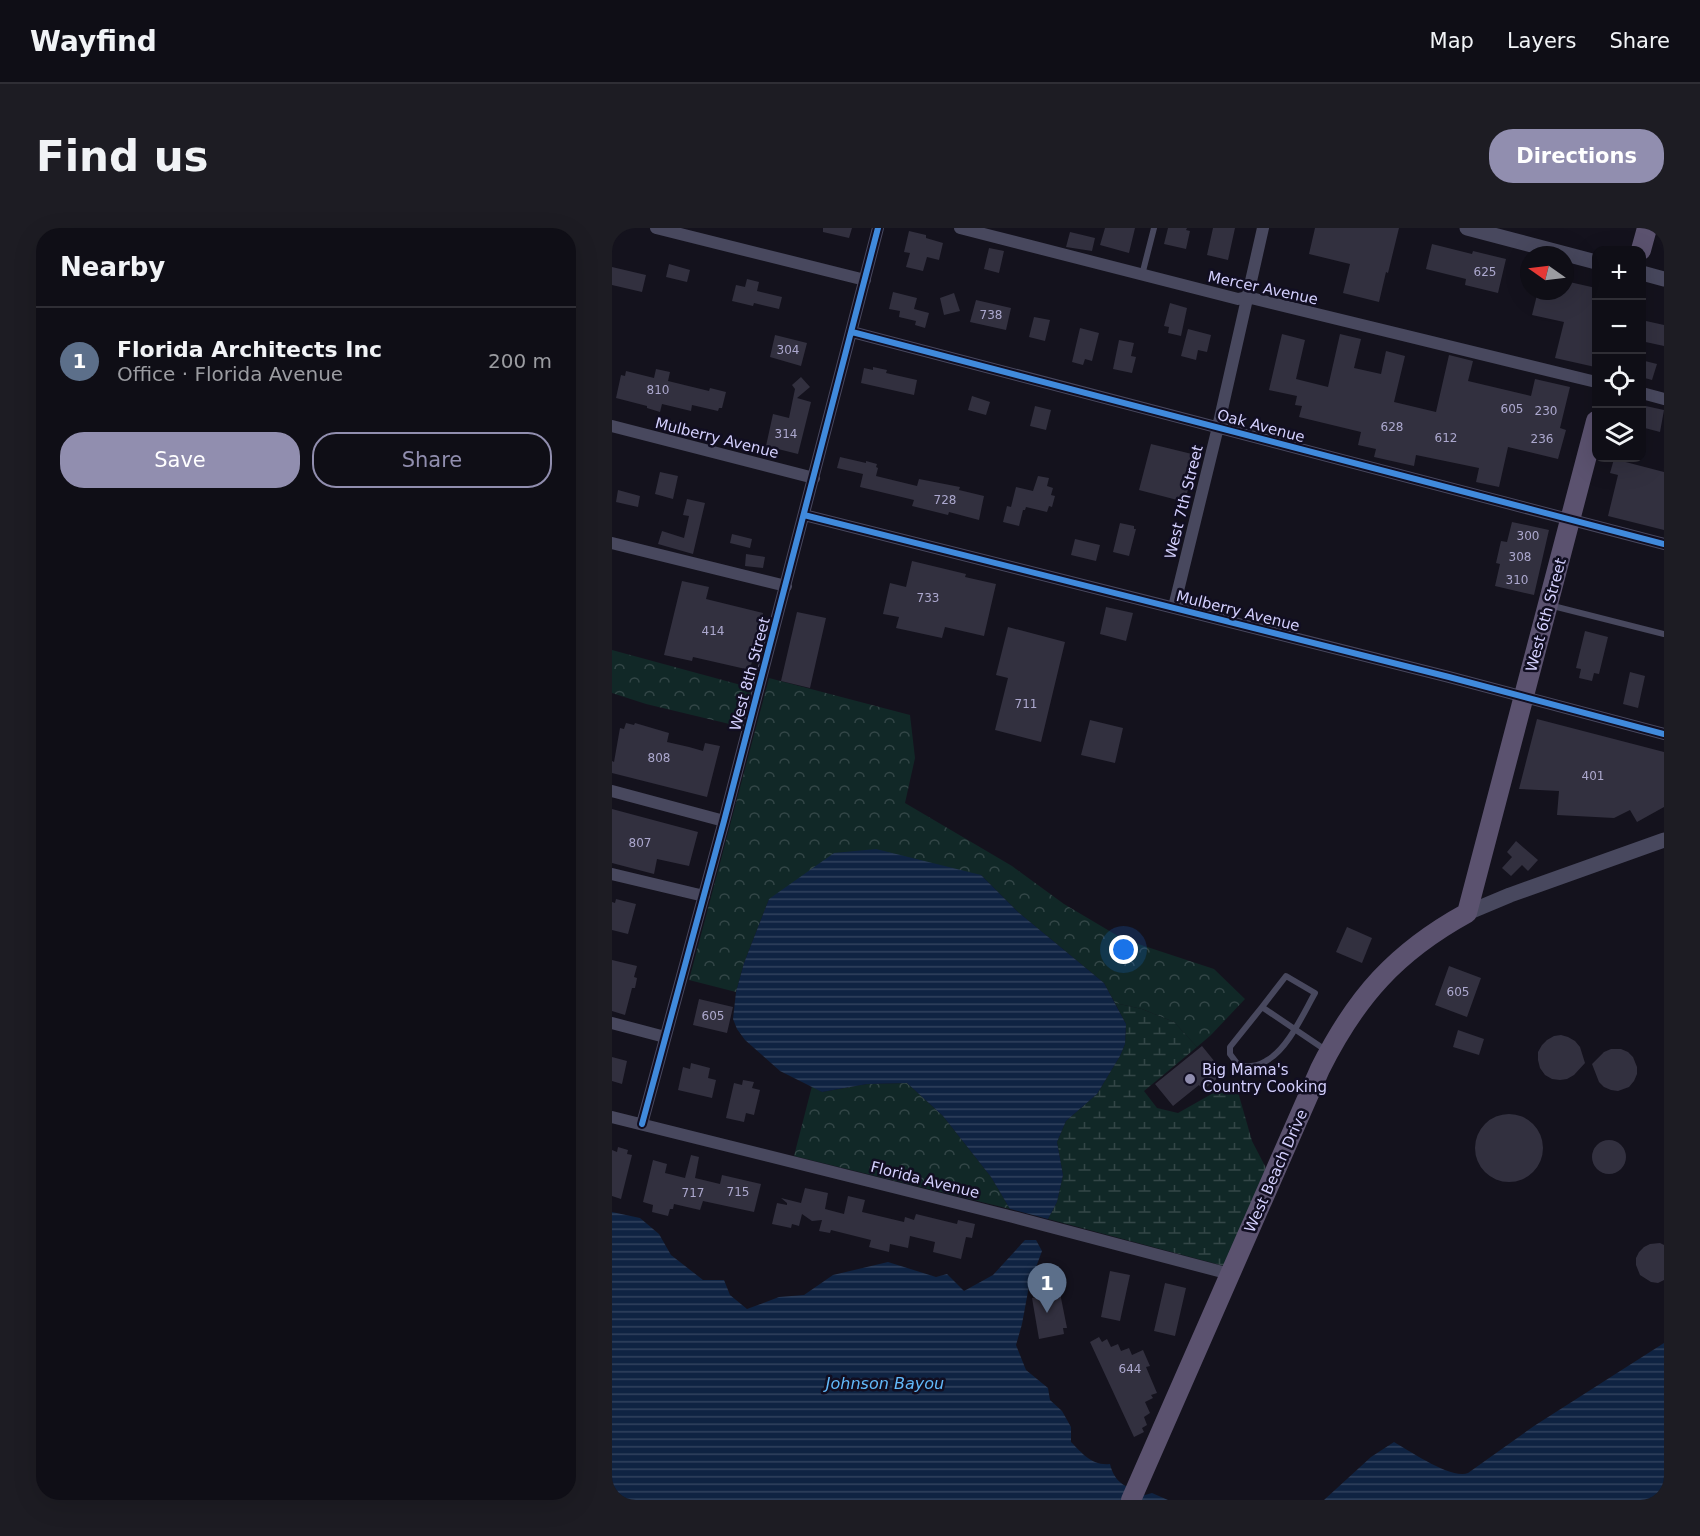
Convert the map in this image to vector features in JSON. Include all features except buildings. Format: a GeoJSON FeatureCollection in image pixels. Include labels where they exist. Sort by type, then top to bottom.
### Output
{"type":"FeatureCollection","features":[{"type":"Feature","properties":{"kind":"main road"},"geometry":{"type":"LineString","coordinates":[[1642,246],[1647,228]]}},
{"type":"Feature","properties":{"kind":"main road","name":"West 6th Street"},"geometry":{"type":"LineString","coordinates":[[1467,913],[1592,436]]}},
{"type":"Feature","properties":{"kind":"main road","name":"West Beach Drive"},"geometry":{"type":"LineString","coordinates":[[1135,1492],[1328,1052],[1351,1013],[1379,979],[1419,943],[1467,913]]}},
{"type":"Feature","properties":{"kind":"street"},"geometry":{"type":"LineString","coordinates":[[656,228],[865,280]]}},
{"type":"Feature","properties":{"kind":"street","name":"West 8th Street"},"geometry":{"type":"LineString","coordinates":[[642,1124],[786,586],[878,228]]}},
{"type":"Feature","properties":{"kind":"street","name":"Mercer Avenue"},"geometry":{"type":"LineString","coordinates":[[960,228],[1238,299],[1247,297],[1592,381]]}},
{"type":"Feature","properties":{"kind":"street","name":"West 7th Street"},"geometry":{"type":"LineString","coordinates":[[1174,607],[1263,228]]}},
{"type":"Feature","properties":{"kind":"street"},"geometry":{"type":"LineString","coordinates":[[1467,228],[1592,261]]}},
{"type":"Feature","properties":{"kind":"street"},"geometry":{"type":"LineString","coordinates":[[1646,274],[1664,279]]}},
{"type":"Feature","properties":{"kind":"street","name":"Oak Avenue"},"geometry":{"type":"LineString","coordinates":[[852,332],[1664,544]]}},
{"type":"Feature","properties":{"kind":"street"},"geometry":{"type":"LineString","coordinates":[[1646,394],[1664,399]]}},
{"type":"Feature","properties":{"kind":"street","name":"Mulberry Avenue"},"geometry":{"type":"LineString","coordinates":[[612,426],[814,478]]}},
{"type":"Feature","properties":{"kind":"street","name":"Mulberry Avenue"},"geometry":{"type":"LineString","coordinates":[[804,515],[1174,607],[1664,734]]}},
{"type":"Feature","properties":{"kind":"street"},"geometry":{"type":"LineString","coordinates":[[612,543],[786,586]]}},
{"type":"Feature","properties":{"kind":"street"},"geometry":{"type":"LineString","coordinates":[[612,791],[724,821]]}},
{"type":"Feature","properties":{"kind":"street","name":"West Beach Drive"},"geometry":{"type":"LineString","coordinates":[[1467,913],[1479,906],[1664,840]]}},
{"type":"Feature","properties":{"kind":"street"},"geometry":{"type":"LineString","coordinates":[[612,874],[704,896]]}},
{"type":"Feature","properties":{"kind":"street"},"geometry":{"type":"LineString","coordinates":[[612,1023],[665,1037]]}},
{"type":"Feature","properties":{"kind":"street","name":"Florida Avenue"},"geometry":{"type":"LineString","coordinates":[[612,1117],[1050,1226],[1230,1274]]}},
{"type":"Feature","properties":{"kind":"lane"},"geometry":{"type":"LineString","coordinates":[[1142,275],[1154,228]]}},
{"type":"Feature","properties":{"kind":"lane"},"geometry":{"type":"LineString","coordinates":[[1549,605],[1664,634]]}},
{"type":"Feature","properties":{"kind":"lane"},"geometry":{"type":"LineString","coordinates":[[1286,976],[1316,993],[1294,1030],[1289,1040],[1267,1061],[1256,1065],[1239,1066],[1230,1054],[1230,1047],[1286,976]]}},
{"type":"Feature","properties":{"kind":"lane"},"geometry":{"type":"LineString","coordinates":[[1263,1007],[1328,1052]]}},
{"type":"Feature","properties":{"kind":"green space"},"geometry":{"type":"Polygon","coordinates":[[[612,650],[752,688],[742,727],[646,704],[612,693],[612,650]]]}},
{"type":"Feature","properties":{"kind":"green space"},"geometry":{"type":"Polygon","coordinates":[[[769,678],[910,715],[915,758],[905,803],[1012,866],[1064,904],[1123,939],[1214,969],[1245,999],[1197,1047],[1174,1022],[1142,1009],[1115,1003],[1104,983],[1018,912],[981,875],[769,899],[744,963],[736,992],[689,980],[769,678]]]}},
{"type":"Feature","properties":{"kind":"green space"},"geometry":{"type":"Polygon","coordinates":[[[1115,1003],[1142,1009],[1174,1022],[1197,1047],[1144,1091],[1157,1108],[1178,1113],[1224,1087],[1238,1092],[1252,1141],[1266,1168],[1224,1266],[1048,1219],[1057,1202],[1063,1175],[1057,1142],[1066,1121],[1097,1094],[1125,1044],[1126,1024],[1115,1003]]]}},
{"type":"Feature","properties":{"kind":"green space"},"geometry":{"type":"Polygon","coordinates":[[[907,1083],[943,1116],[991,1177],[1010,1209],[794,1156],[812,1086],[822,1092],[867,1084],[907,1083]]]}},
{"type":"Feature","properties":{"kind":"water"},"geometry":{"type":"Polygon","coordinates":[[[876,849],[981,875],[1018,912],[1104,983],[1126,1024],[1125,1044],[1120,1056],[1097,1094],[1066,1121],[1057,1142],[1063,1175],[1057,1202],[1048,1219],[1010,1209],[991,1177],[943,1116],[907,1083],[867,1084],[822,1092],[780,1071],[745,1040],[737,1029],[733,1019],[736,992],[744,963],[769,899],[834,853],[876,849]]]}},
{"type":"Feature","properties":{"kind":"water","name":"Johnson Bayou"},"geometry":{"type":"Polygon","coordinates":[[[612,1212],[640,1218],[659,1234],[671,1255],[703,1280],[724,1280],[730,1295],[747,1309],[779,1297],[804,1295],[833,1275],[888,1262],[936,1277],[947,1274],[964,1291],[993,1275],[1025,1240],[1036,1240],[1042,1251],[1029,1286],[1016,1345],[1026,1370],[1048,1388],[1050,1400],[1062,1411],[1071,1427],[1071,1442],[1084,1455],[1098,1463],[1110,1464],[1115,1477],[1128,1487],[1145,1495],[1152,1493],[1168,1500],[612,1500],[612,1212]]]}},
{"type":"Feature","properties":{"kind":"water"},"geometry":{"type":"Polygon","coordinates":[[[1664,1343],[1664,1500],[1324,1500],[1371,1457],[1394,1442],[1442,1469],[1461,1474],[1468,1473],[1534,1426],[1664,1343]]]}},
{"type":"Feature","properties":{"kind":"cycle path"},"geometry":{"type":"LineString","coordinates":[[642,1124],[724,821],[878,228]]}},
{"type":"Feature","properties":{"kind":"cycle path"},"geometry":{"type":"LineString","coordinates":[[852,332],[1664,544]]}},
{"type":"Feature","properties":{"kind":"cycle path"},"geometry":{"type":"LineString","coordinates":[[804,515],[1449,677],[1664,734]]}},
{"type":"Feature","properties":{"kind":"place","name":"Big Mama's Country Cooking"},"geometry":{"type":"Point","coordinates":[1190,1079]}},
{"type":"Feature","properties":{"kind":"place","name":"Florida Architects Inc"},"geometry":{"type":"Point","coordinates":[1047,1313]}}]}
